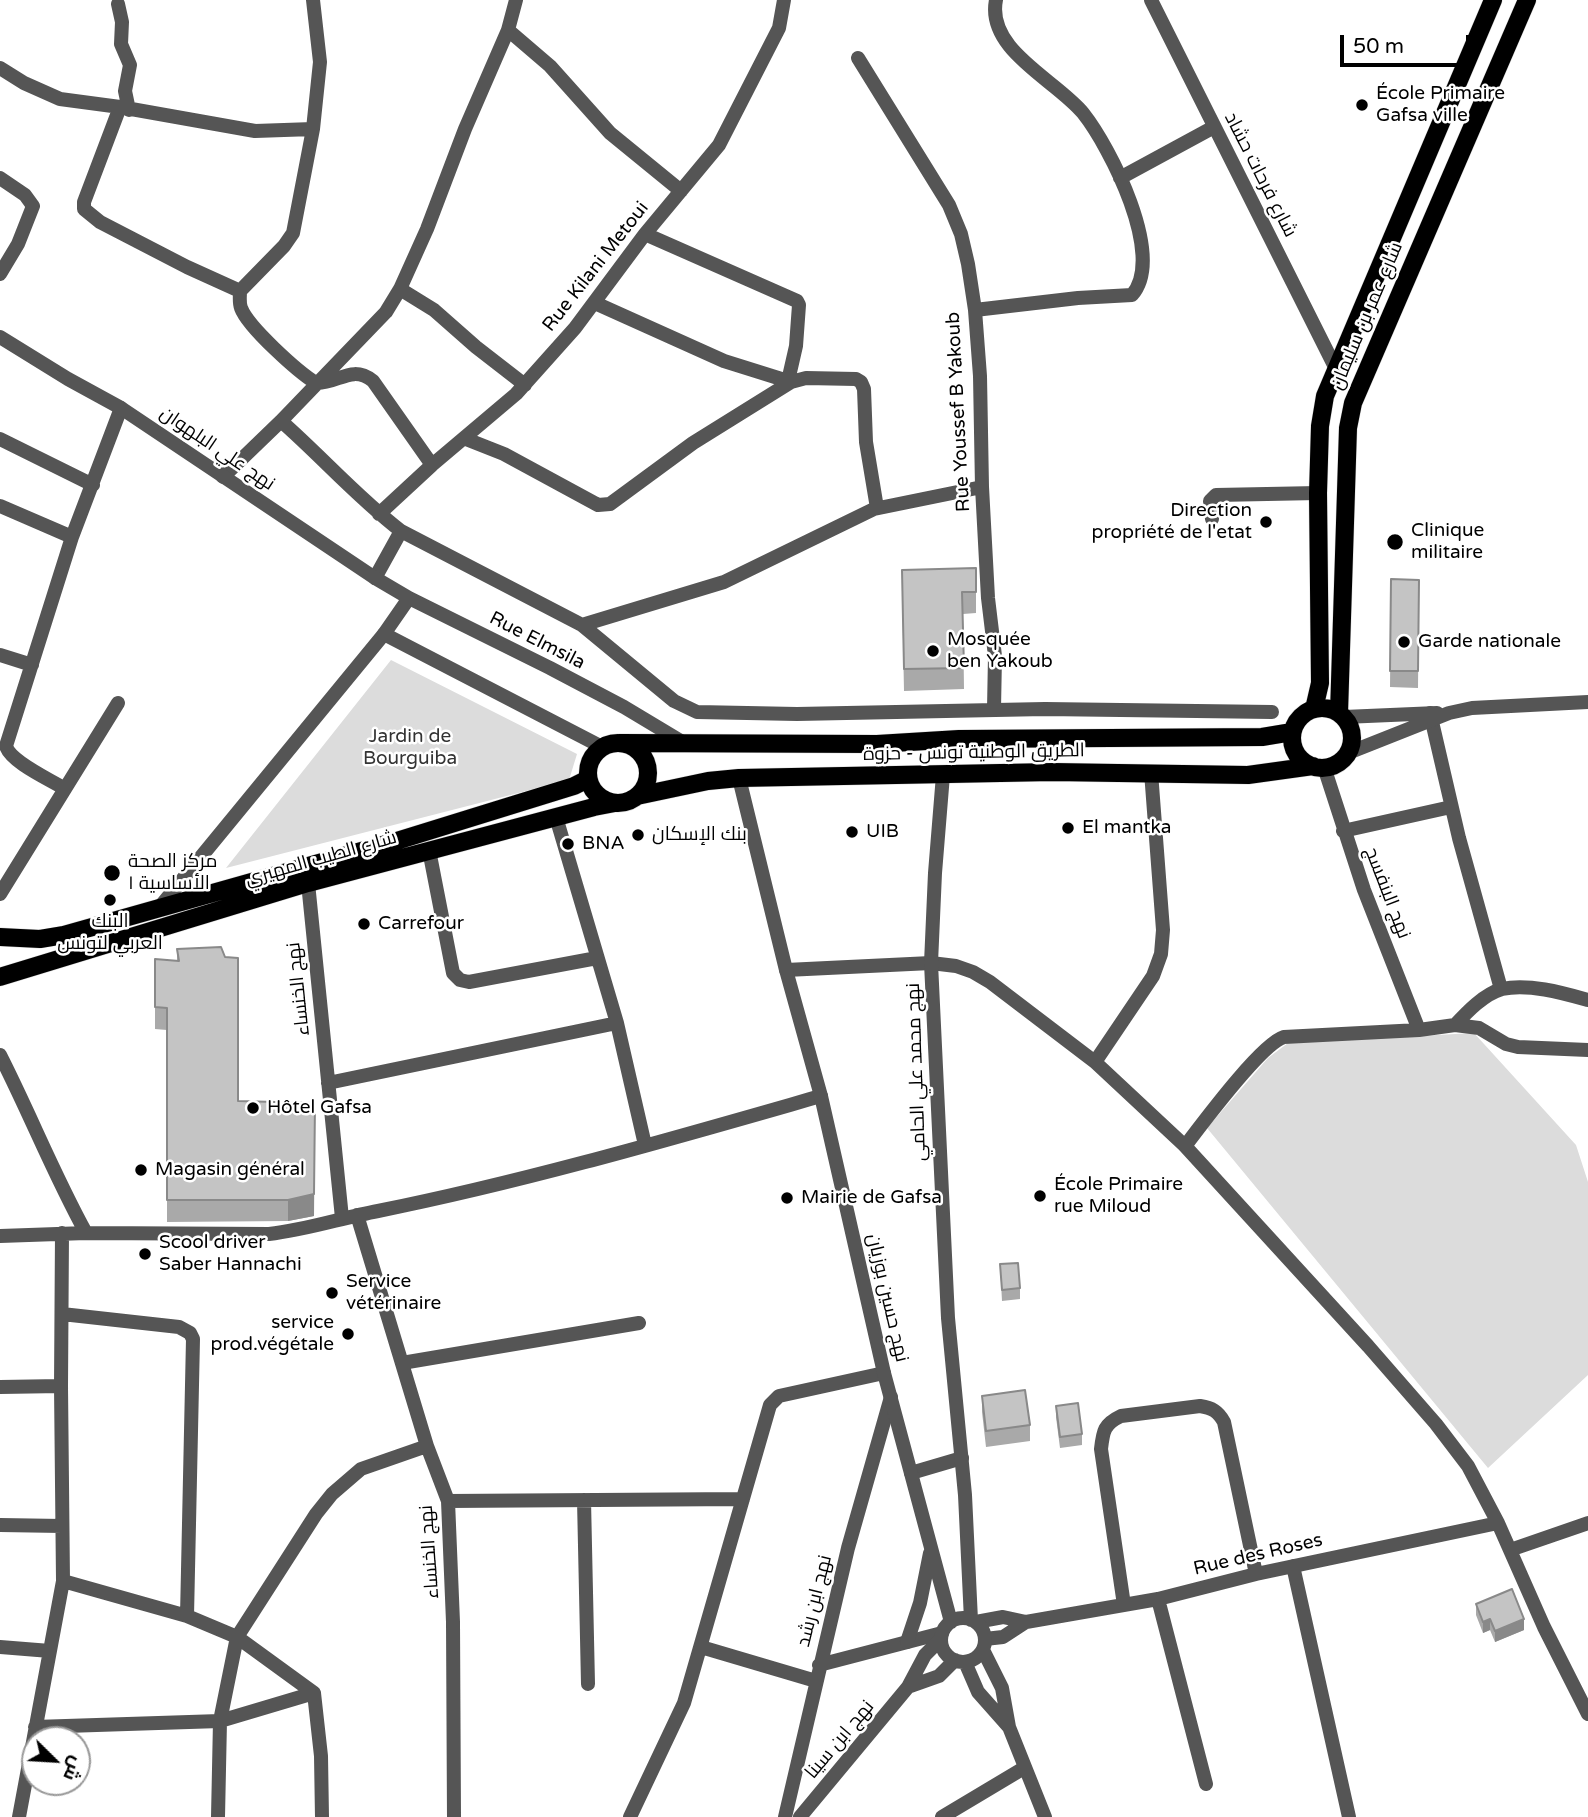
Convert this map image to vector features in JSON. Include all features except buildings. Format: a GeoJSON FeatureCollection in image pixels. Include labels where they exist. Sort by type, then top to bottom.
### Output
{"type":"FeatureCollection","features":[{"type":"Feature","properties":{"kind":"main road","name":"شارع عمر بن سليمان"},"geometry":{"type":"LineString","coordinates":[[1314,709],[1320,683],[1318,493],[1320,426],[1325,396],[1335,367],[1493,0]]}},
{"type":"Feature","properties":{"kind":"main road","name":"شارع عمر بن سليمان"},"geometry":{"type":"LineString","coordinates":[[1341,715],[1348,428],[1353,403],[1527,0]]}},
{"type":"Feature","properties":{"kind":"main road"},"geometry":{"type":"LineString","coordinates":[[1322,708],[1341,715],[1352,737],[1348,753],[1341,760],[1319,767],[1298,755],[1292,732],[1302,715],[1322,708]]}},
{"type":"Feature","properties":{"kind":"main road","name":"الطريق الوطنية تونس - حزوة"},"geometry":{"type":"LineString","coordinates":[[620,743],[877,744],[959,739],[1262,737],[1292,732]]}},
{"type":"Feature","properties":{"kind":"main road"},"geometry":{"type":"LineString","coordinates":[[620,743],[637,749],[646,764],[646,782],[637,796],[623,803],[615,803],[597,796],[588,779],[589,764],[601,747],[620,743]]}},
{"type":"Feature","properties":{"kind":"main road","name":"الطريق الوطنية تونس - حزوة"},"geometry":{"type":"LineString","coordinates":[[637,796],[708,781],[739,778],[1150,772],[1248,775],[1319,767]]}},
{"type":"Feature","properties":{"kind":"main road","name":"شارع الطيب المهيري"},"geometry":{"type":"LineString","coordinates":[[0,937],[40,939],[159,908],[390,844],[574,786],[588,779]]}},
{"type":"Feature","properties":{"kind":"main road","name":"شارع الطيب المهيري"},"geometry":{"type":"LineString","coordinates":[[0,977],[308,883],[615,803]]}},
{"type":"Feature","properties":{"kind":"street"},"geometry":{"type":"LineString","coordinates":[[102,0],[112,5],[122,2],[121,44],[130,65],[125,108],[84,202],[84,209],[100,222],[240,291]]}},
{"type":"Feature","properties":{"kind":"street"},"geometry":{"type":"LineString","coordinates":[[313,0],[320,62],[313,129],[293,233],[284,246],[240,291],[240,307],[272,346],[316,383],[325,383],[340,375],[352,373],[367,376],[378,385],[432,465]]}},
{"type":"Feature","properties":{"kind":"street"},"geometry":{"type":"LineString","coordinates":[[223,477],[386,312],[400,289],[427,229],[465,129],[508,30],[516,0]]}},
{"type":"Feature","properties":{"kind":"street","name":"Rue Kilani Metoui"},"geometry":{"type":"LineString","coordinates":[[379,514],[525,385],[595,303],[645,234],[719,145],[779,28],[784,0]]}},
{"type":"Feature","properties":{"kind":"street"},"geometry":{"type":"LineString","coordinates":[[975,310],[1078,298],[1132,295],[1138,289],[1141,270],[1137,218],[1120,178],[1083,113],[1056,86],[1018,58],[996,20],[996,0]]}},
{"type":"Feature","properties":{"kind":"street","name":"شارع فرحات حشاد"},"geometry":{"type":"LineString","coordinates":[[1151,0],[1319,330],[1335,367]]}},
{"type":"Feature","properties":{"kind":"street"},"geometry":{"type":"LineString","coordinates":[[508,30],[550,66],[610,133],[681,191]]}},
{"type":"Feature","properties":{"kind":"street","name":"Rue Youssef B Yakoub"},"geometry":{"type":"LineString","coordinates":[[858,58],[949,205],[961,234],[975,310],[980,376],[982,487],[988,598],[995,656],[994,709]]}},
{"type":"Feature","properties":{"kind":"street"},"geometry":{"type":"LineString","coordinates":[[0,68],[24,83],[60,99],[255,131],[313,129]]}},
{"type":"Feature","properties":{"kind":"street"},"geometry":{"type":"LineString","coordinates":[[1120,178],[1214,128]]}},
{"type":"Feature","properties":{"kind":"street"},"geometry":{"type":"LineString","coordinates":[[0,178],[26,195],[33,206],[18,244],[0,274]]}},
{"type":"Feature","properties":{"kind":"street"},"geometry":{"type":"LineString","coordinates":[[645,234],[797,301],[796,346],[790,382]]}},
{"type":"Feature","properties":{"kind":"street"},"geometry":{"type":"LineString","coordinates":[[400,289],[434,310],[525,385]]}},
{"type":"Feature","properties":{"kind":"street"},"geometry":{"type":"LineString","coordinates":[[595,303],[724,361],[790,382]]}},
{"type":"Feature","properties":{"kind":"street","name":"نهج علي البلهوان"},"geometry":{"type":"LineString","coordinates":[[0,337],[121,408],[408,598]]}},
{"type":"Feature","properties":{"kind":"street"},"geometry":{"type":"LineString","coordinates":[[466,439],[504,454],[598,505],[610,504],[693,443],[790,382],[806,378],[856,379],[864,389],[870,472],[877,508]]}},
{"type":"Feature","properties":{"kind":"street"},"geometry":{"type":"LineString","coordinates":[[65,789],[15,759],[7,751],[9,735],[72,537],[121,408]]}},
{"type":"Feature","properties":{"kind":"street"},"geometry":{"type":"LineString","coordinates":[[281,421],[379,514],[401,531],[582,625],[674,701],[696,712],[994,709],[1272,712]]}},
{"type":"Feature","properties":{"kind":"street"},"geometry":{"type":"LineString","coordinates":[[0,439],[93,485]]}},
{"type":"Feature","properties":{"kind":"street"},"geometry":{"type":"LineString","coordinates":[[582,625],[724,582],[877,508],[982,487]]}},
{"type":"Feature","properties":{"kind":"street"},"geometry":{"type":"LineString","coordinates":[[1212,519],[1210,501],[1216,495],[1318,493]]}},
{"type":"Feature","properties":{"kind":"street"},"geometry":{"type":"LineString","coordinates":[[0,506],[72,537]]}},
{"type":"Feature","properties":{"kind":"street"},"geometry":{"type":"LineString","coordinates":[[375,578],[401,531]]}},
{"type":"Feature","properties":{"kind":"street"},"geometry":{"type":"LineString","coordinates":[[159,908],[384,634],[408,598]]}},
{"type":"Feature","properties":{"kind":"street","name":"Rue Elmsila"},"geometry":{"type":"LineString","coordinates":[[408,598],[575,681],[684,743]]}},
{"type":"Feature","properties":{"kind":"street"},"geometry":{"type":"LineString","coordinates":[[384,634],[601,747]]}},
{"type":"Feature","properties":{"kind":"street"},"geometry":{"type":"LineString","coordinates":[[0,655],[32,665]]}},
{"type":"Feature","properties":{"kind":"street"},"geometry":{"type":"LineString","coordinates":[[1348,753],[1430,717],[1472,708],[1588,702]]}},
{"type":"Feature","properties":{"kind":"street"},"geometry":{"type":"LineString","coordinates":[[0,894],[118,703]]}},
{"type":"Feature","properties":{"kind":"street"},"geometry":{"type":"LineString","coordinates":[[1341,715],[1430,717]]}},
{"type":"Feature","properties":{"kind":"street"},"geometry":{"type":"LineString","coordinates":[[1430,717],[1451,807],[1501,989]]}},
{"type":"Feature","properties":{"kind":"street","name":"نهج البنفسج"},"geometry":{"type":"LineString","coordinates":[[1319,767],[1419,1030]]}},
{"type":"Feature","properties":{"kind":"street"},"geometry":{"type":"LineString","coordinates":[[1095,1062],[1153,976],[1161,954],[1163,930],[1150,772]]}},
{"type":"Feature","properties":{"kind":"street","name":"نهج محمد علي الحامي"},"geometry":{"type":"LineString","coordinates":[[943,775],[931,963],[947,1304],[962,1458],[973,1621]]}},
{"type":"Feature","properties":{"kind":"street","name":"نهج حسين بوزيان"},"geometry":{"type":"LineString","coordinates":[[739,778],[786,970],[821,1096],[884,1373],[931,1548],[945,1631]]}},
{"type":"Feature","properties":{"kind":"street"},"geometry":{"type":"LineString","coordinates":[[1343,831],[1451,807]]}},
{"type":"Feature","properties":{"kind":"street"},"geometry":{"type":"LineString","coordinates":[[556,817],[617,1023],[645,1145]]}},
{"type":"Feature","properties":{"kind":"street"},"geometry":{"type":"LineString","coordinates":[[429,850],[453,972],[460,980],[470,982],[597,958]]}},
{"type":"Feature","properties":{"kind":"street","name":"نهج الخنساء"},"geometry":{"type":"LineString","coordinates":[[308,883],[342,1217]]}},
{"type":"Feature","properties":{"kind":"street"},"geometry":{"type":"LineString","coordinates":[[786,970],[931,963],[956,966],[973,972],[1095,1062],[1185,1146],[1358,1335],[1436,1424],[1468,1466],[1498,1523],[1544,1627],[1588,1714]]}},
{"type":"Feature","properties":{"kind":"street"},"geometry":{"type":"LineString","coordinates":[[1455,1025],[1469,1010],[1501,989],[1537,990],[1588,1000]]}},
{"type":"Feature","properties":{"kind":"street"},"geometry":{"type":"LineString","coordinates":[[328,1083],[617,1023]]}},
{"type":"Feature","properties":{"kind":"street"},"geometry":{"type":"LineString","coordinates":[[1185,1146],[1252,1064],[1279,1038],[1419,1030],[1455,1025],[1479,1028],[1506,1044],[1518,1047],[1588,1050]]}},
{"type":"Feature","properties":{"kind":"street"},"geometry":{"type":"LineString","coordinates":[[0,1055],[61,1187],[86,1233]]}},
{"type":"Feature","properties":{"kind":"street"},"geometry":{"type":"LineString","coordinates":[[0,1236],[62,1233],[269,1234],[293,1231],[342,1217],[444,1197],[821,1096]]}},
{"type":"Feature","properties":{"kind":"street","name":"نهج الخنساء"},"geometry":{"type":"LineString","coordinates":[[357,1215],[427,1446],[448,1502],[453,1622],[454,1817]]}},
{"type":"Feature","properties":{"kind":"street"},"geometry":{"type":"LineString","coordinates":[[35,1726],[63,1581],[62,1233]]}},
{"type":"Feature","properties":{"kind":"street"},"geometry":{"type":"LineString","coordinates":[[62,1314],[178,1327],[190,1333],[193,1339],[187,1616]]}},
{"type":"Feature","properties":{"kind":"street"},"geometry":{"type":"LineString","coordinates":[[402,1363],[639,1323]]}},
{"type":"Feature","properties":{"kind":"street"},"geometry":{"type":"LineString","coordinates":[[630,1817],[677,1722],[773,1401],[779,1396],[884,1373]]}},
{"type":"Feature","properties":{"kind":"street"},"geometry":{"type":"LineString","coordinates":[[0,1387],[61,1386]]}},
{"type":"Feature","properties":{"kind":"street","name":"نهج ابن رشد"},"geometry":{"type":"LineString","coordinates":[[785,1817],[848,1548],[891,1397]]}},
{"type":"Feature","properties":{"kind":"street"},"geometry":{"type":"LineString","coordinates":[[1124,1605],[1101,1449],[1102,1433],[1110,1421],[1121,1416],[1200,1406],[1219,1413],[1224,1422],[1255,1574]]}},
{"type":"Feature","properties":{"kind":"street"},"geometry":{"type":"LineString","coordinates":[[218,1817],[220,1721],[237,1637],[316,1514],[332,1494],[361,1469],[427,1446]]}},
{"type":"Feature","properties":{"kind":"street"},"geometry":{"type":"LineString","coordinates":[[911,1473],[962,1458]]}},
{"type":"Feature","properties":{"kind":"street"},"geometry":{"type":"LineString","coordinates":[[448,1502],[743,1499]]}},
{"type":"Feature","properties":{"kind":"street"},"geometry":{"type":"LineString","coordinates":[[584,1500],[588,1684]]}},
{"type":"Feature","properties":{"kind":"street","name":"Rue des Roses"},"geometry":{"type":"LineString","coordinates":[[984,1644],[1003,1637],[1026,1622],[1158,1599],[1255,1574],[1498,1523]]}},
{"type":"Feature","properties":{"kind":"street"},"geometry":{"type":"LineString","coordinates":[[1510,1550],[1588,1523]]}},
{"type":"Feature","properties":{"kind":"street"},"geometry":{"type":"LineString","coordinates":[[0,1525],[62,1527]]}},
{"type":"Feature","properties":{"kind":"street"},"geometry":{"type":"LineString","coordinates":[[906,1642],[920,1603],[931,1548]]}},
{"type":"Feature","properties":{"kind":"street"},"geometry":{"type":"LineString","coordinates":[[1293,1566],[1349,1817]]}},
{"type":"Feature","properties":{"kind":"street"},"geometry":{"type":"LineString","coordinates":[[63,1581],[187,1616],[237,1637],[314,1693],[321,1756],[323,1817]]}},
{"type":"Feature","properties":{"kind":"street"},"geometry":{"type":"LineString","coordinates":[[1158,1599],[1206,1784]]}},
{"type":"Feature","properties":{"kind":"street","name":"Rue des Roses"},"geometry":{"type":"LineString","coordinates":[[973,1621],[1003,1616],[1026,1622]]}},
{"type":"Feature","properties":{"kind":"street"},"geometry":{"type":"LineString","coordinates":[[819,1665],[945,1631],[957,1619],[973,1621],[984,1632],[984,1644],[1002,1688],[1009,1727],[1045,1817]]}},
{"type":"Feature","properties":{"kind":"street"},"geometry":{"type":"LineString","coordinates":[[945,1631],[943,1648],[947,1656],[960,1661],[978,1656],[984,1644]]}},
{"type":"Feature","properties":{"kind":"street","name":"نهج ابن سينا"},"geometry":{"type":"LineString","coordinates":[[800,1817],[908,1688],[925,1655],[945,1631]]}},
{"type":"Feature","properties":{"kind":"street"},"geometry":{"type":"LineString","coordinates":[[0,1647],[50,1651]]}},
{"type":"Feature","properties":{"kind":"street"},"geometry":{"type":"LineString","coordinates":[[701,1647],[816,1681]]}},
{"type":"Feature","properties":{"kind":"street"},"geometry":{"type":"LineString","coordinates":[[960,1661],[978,1692],[1009,1727]]}},
{"type":"Feature","properties":{"kind":"street","name":"نهج ابن سينا"},"geometry":{"type":"LineString","coordinates":[[908,1688],[939,1676],[960,1661]]}},
{"type":"Feature","properties":{"kind":"street"},"geometry":{"type":"LineString","coordinates":[[66,1726],[220,1721],[314,1693]]}},
{"type":"Feature","properties":{"kind":"street"},"geometry":{"type":"LineString","coordinates":[[942,1817],[1024,1768]]}},
{"type":"Feature","properties":{"kind":"street"},"geometry":{"type":"LineString","coordinates":[[19,1817],[23,1796]]}},
{"type":"Feature","properties":{"kind":"green space","name":"Jardin de Bourguiba"},"geometry":{"type":"Polygon","coordinates":[[[391,660],[577,754],[569,780],[226,868],[391,660]]]}},
{"type":"Feature","properties":{"kind":"green space"},"geometry":{"type":"Polygon","coordinates":[[[1474,1033],[1576,1145],[1588,1182],[1588,1375],[1488,1468],[1207,1128],[1268,1058],[1288,1043],[1474,1033]]]}},
{"type":"Feature","properties":{"kind":"place","name":"École Primaire Gafsa ville"},"geometry":{"type":"Point","coordinates":[1362,105]}},
{"type":"Feature","properties":{"kind":"place","name":"Direction propriété de l'etat"},"geometry":{"type":"Point","coordinates":[1266,522]}},
{"type":"Feature","properties":{"kind":"place","name":"Clinique militaire"},"geometry":{"type":"Point","coordinates":[1395,542]}},
{"type":"Feature","properties":{"kind":"place","name":"Garde nationale"},"geometry":{"type":"Point","coordinates":[1404,642]}},
{"type":"Feature","properties":{"kind":"place","name":"Mosquée ben Yakoub"},"geometry":{"type":"Point","coordinates":[933,651]}},
{"type":"Feature","properties":{"kind":"place","name":"El mantka"},"geometry":{"type":"Point","coordinates":[1068,828]}},
{"type":"Feature","properties":{"kind":"place","name":"UIB"},"geometry":{"type":"Point","coordinates":[852,832]}},
{"type":"Feature","properties":{"kind":"place","name":"بنك الإسكان"},"geometry":{"type":"Point","coordinates":[638,835]}},
{"type":"Feature","properties":{"kind":"place","name":"BNA"},"geometry":{"type":"Point","coordinates":[568,844]}},
{"type":"Feature","properties":{"kind":"place","name":"مركز الصحة الأساسية ١"},"geometry":{"type":"Point","coordinates":[112,873]}},
{"type":"Feature","properties":{"kind":"place","name":"البنك العربي لتونس"},"geometry":{"type":"Point","coordinates":[110,900]}},
{"type":"Feature","properties":{"kind":"place","name":"Carrefour"},"geometry":{"type":"Point","coordinates":[364,924]}},
{"type":"Feature","properties":{"kind":"place","name":"Hôtel Gafsa"},"geometry":{"type":"Point","coordinates":[253,1108]}},
{"type":"Feature","properties":{"kind":"place","name":"Magasin général"},"geometry":{"type":"Point","coordinates":[141,1170]}},
{"type":"Feature","properties":{"kind":"place","name":"École Primaire rue Miloud"},"geometry":{"type":"Point","coordinates":[1040,1196]}},
{"type":"Feature","properties":{"kind":"place","name":"Mairie de Gafsa"},"geometry":{"type":"Point","coordinates":[787,1198]}},
{"type":"Feature","properties":{"kind":"place","name":"Scool driver Saber Hannachi"},"geometry":{"type":"Point","coordinates":[145,1254]}},
{"type":"Feature","properties":{"kind":"place","name":"Service vétérinaire"},"geometry":{"type":"Point","coordinates":[332,1293]}},
{"type":"Feature","properties":{"kind":"place","name":"service prod.végétale"},"geometry":{"type":"Point","coordinates":[348,1334]}}]}
